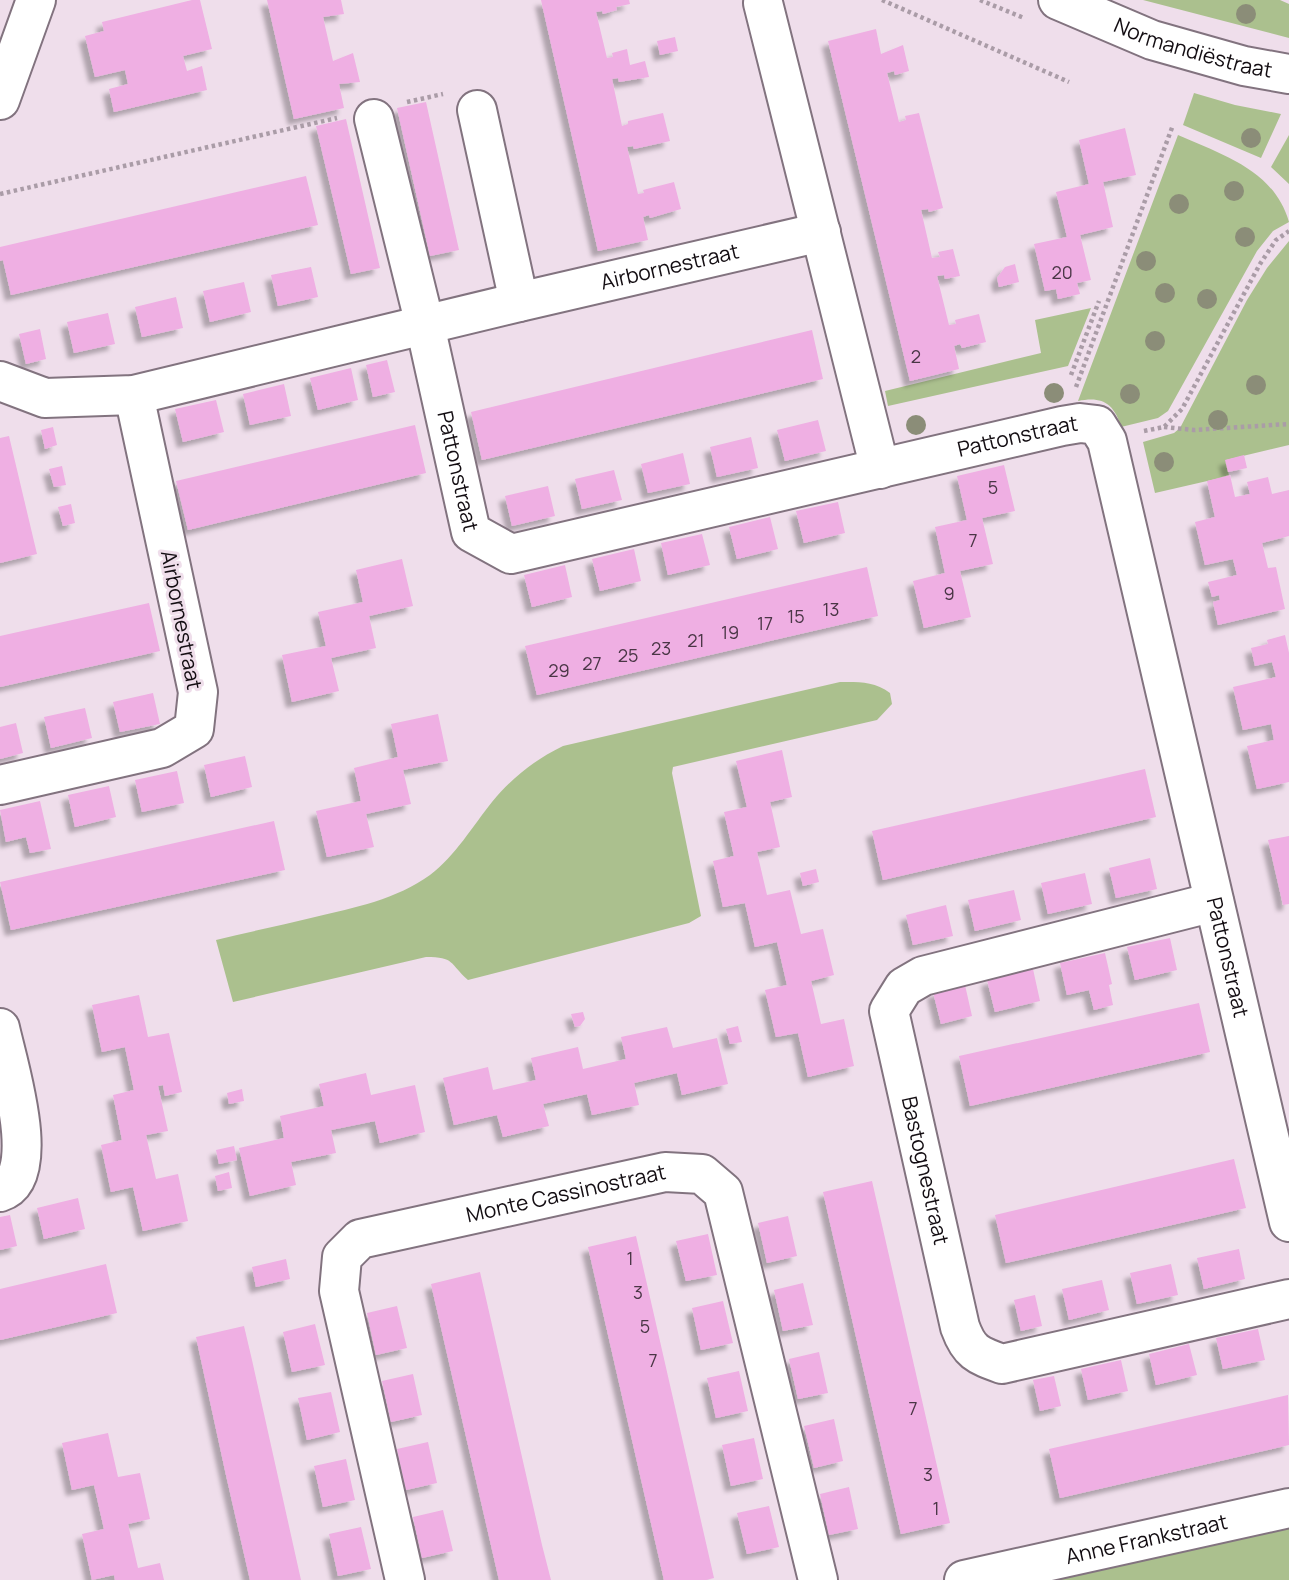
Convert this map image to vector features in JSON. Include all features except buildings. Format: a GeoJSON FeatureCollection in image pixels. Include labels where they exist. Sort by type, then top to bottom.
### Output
{"type":"FeatureCollection","features":[{"type":"Feature","properties":{"kind":"street"},"geometry":{"type":"LineString","coordinates":[[0,100],[36,0]]}},
{"type":"Feature","properties":{"kind":"street","name":"Normandiëstraat"},"geometry":{"type":"LineString","coordinates":[[1058,0],[1152,40],[1244,66],[1289,74]]}},
{"type":"Feature","properties":{"kind":"street"},"geometry":{"type":"LineString","coordinates":[[763,2],[880,469]]}},
{"type":"Feature","properties":{"kind":"street"},"geometry":{"type":"LineString","coordinates":[[477,110],[519,302]]}},
{"type":"Feature","properties":{"kind":"street"},"geometry":{"type":"LineString","coordinates":[[372,113],[425,325]]}},
{"type":"Feature","properties":{"kind":"street","name":"Airbornestraat"},"geometry":{"type":"LineString","coordinates":[[0,381],[45,398],[134,395],[821,232]]}},
{"type":"Feature","properties":{"kind":"street","name":"Pattonstraat"},"geometry":{"type":"LineString","coordinates":[[425,325],[471,532],[511,554],[1062,426],[1080,423],[1097,425],[1107,441],[1214,902],[1285,1185]]}},
{"type":"Feature","properties":{"kind":"street","name":"Airbornestraat"},"geometry":{"type":"LineString","coordinates":[[0,785],[162,748],[194,729],[198,692],[134,395]]}},
{"type":"Feature","properties":{"kind":"street","name":"Bastognestraat"},"geometry":{"type":"LineString","coordinates":[[1214,902],[923,976],[904,988],[889,1011],[960,1327],[967,1345],[981,1357],[1002,1364],[1289,1299]]}},
{"type":"Feature","properties":{"kind":"street"},"geometry":{"type":"LineString","coordinates":[[0,1028],[23,1132],[19,1172],[5,1191],[0,1192]]}},
{"type":"Feature","properties":{"kind":"street","name":"Monte Cassinostraat"},"geometry":{"type":"LineString","coordinates":[[405,1580],[339,1292],[341,1257],[360,1239],[665,1172],[702,1174],[723,1192],[818,1580]]}},
{"type":"Feature","properties":{"kind":"street"},"geometry":{"type":"LineString","coordinates":[[1285,1185],[1289,1222]]}},
{"type":"Feature","properties":{"kind":"street","name":"Anne Frankstraat"},"geometry":{"type":"LineString","coordinates":[[964,1580],[1289,1508]]}},
{"type":"Feature","properties":{"kind":"path"},"geometry":{"type":"LineString","coordinates":[[882,0],[1069,82]]}},
{"type":"Feature","properties":{"kind":"path"},"geometry":{"type":"LineString","coordinates":[[0,194],[372,113],[473,88],[477,110]]}},
{"type":"Feature","properties":{"kind":"path"},"geometry":{"type":"LineString","coordinates":[[1062,426],[1173,125]]}},
{"type":"Feature","properties":{"kind":"path"},"geometry":{"type":"LineString","coordinates":[[1164,426],[1182,410],[1261,264],[1276,240],[1289,231]]}},
{"type":"Feature","properties":{"kind":"path"},"geometry":{"type":"LineString","coordinates":[[1071,375],[1098,302]]}},
{"type":"Feature","properties":{"kind":"path"},"geometry":{"type":"LineString","coordinates":[[1107,441],[1164,426],[1194,430],[1289,424]]}},
{"type":"Feature","properties":{"kind":"green space"},"geometry":{"type":"Polygon","coordinates":[[[1143,0],[1280,0],[1289,4],[1289,38],[1143,0]]]}},
{"type":"Feature","properties":{"kind":"green space"},"geometry":{"type":"Polygon","coordinates":[[[1194,93],[1281,114],[1261,158],[1183,125],[1194,93]]]}},
{"type":"Feature","properties":{"kind":"green space"},"geometry":{"type":"Polygon","coordinates":[[[1178,135],[1229,158],[1259,177],[1272,189],[1282,204],[1289,222],[1273,231],[1257,251],[1168,411],[1158,418],[1121,427],[1115,412],[1106,403],[1094,400],[1078,401],[1178,135]]]}},
{"type":"Feature","properties":{"kind":"green space"},"geometry":{"type":"Polygon","coordinates":[[[1289,135],[1289,184],[1271,167],[1289,135]]]}},
{"type":"Feature","properties":{"kind":"green space"},"geometry":{"type":"Polygon","coordinates":[[[1289,241],[1289,445],[1226,460],[1229,476],[1155,493],[1143,442],[1174,433],[1180,428],[1247,300],[1267,268],[1289,241]]]}},
{"type":"Feature","properties":{"kind":"green space"},"geometry":{"type":"Polygon","coordinates":[[[1091,308],[1068,366],[888,406],[885,391],[1041,353],[1035,320],[1091,308]]]}},
{"type":"Feature","properties":{"kind":"green space"},"geometry":{"type":"Polygon","coordinates":[[[840,682],[878,686],[890,693],[892,704],[877,720],[673,767],[701,916],[689,923],[468,980],[447,960],[426,957],[233,1002],[216,940],[360,906],[417,883],[448,859],[507,785],[552,751],[563,746],[840,682]]]}},
{"type":"Feature","properties":{"kind":"green space"},"geometry":{"type":"Polygon","coordinates":[[[1289,1528],[1289,1580],[1053,1580],[1076,1575],[1289,1528]]]}}]}
